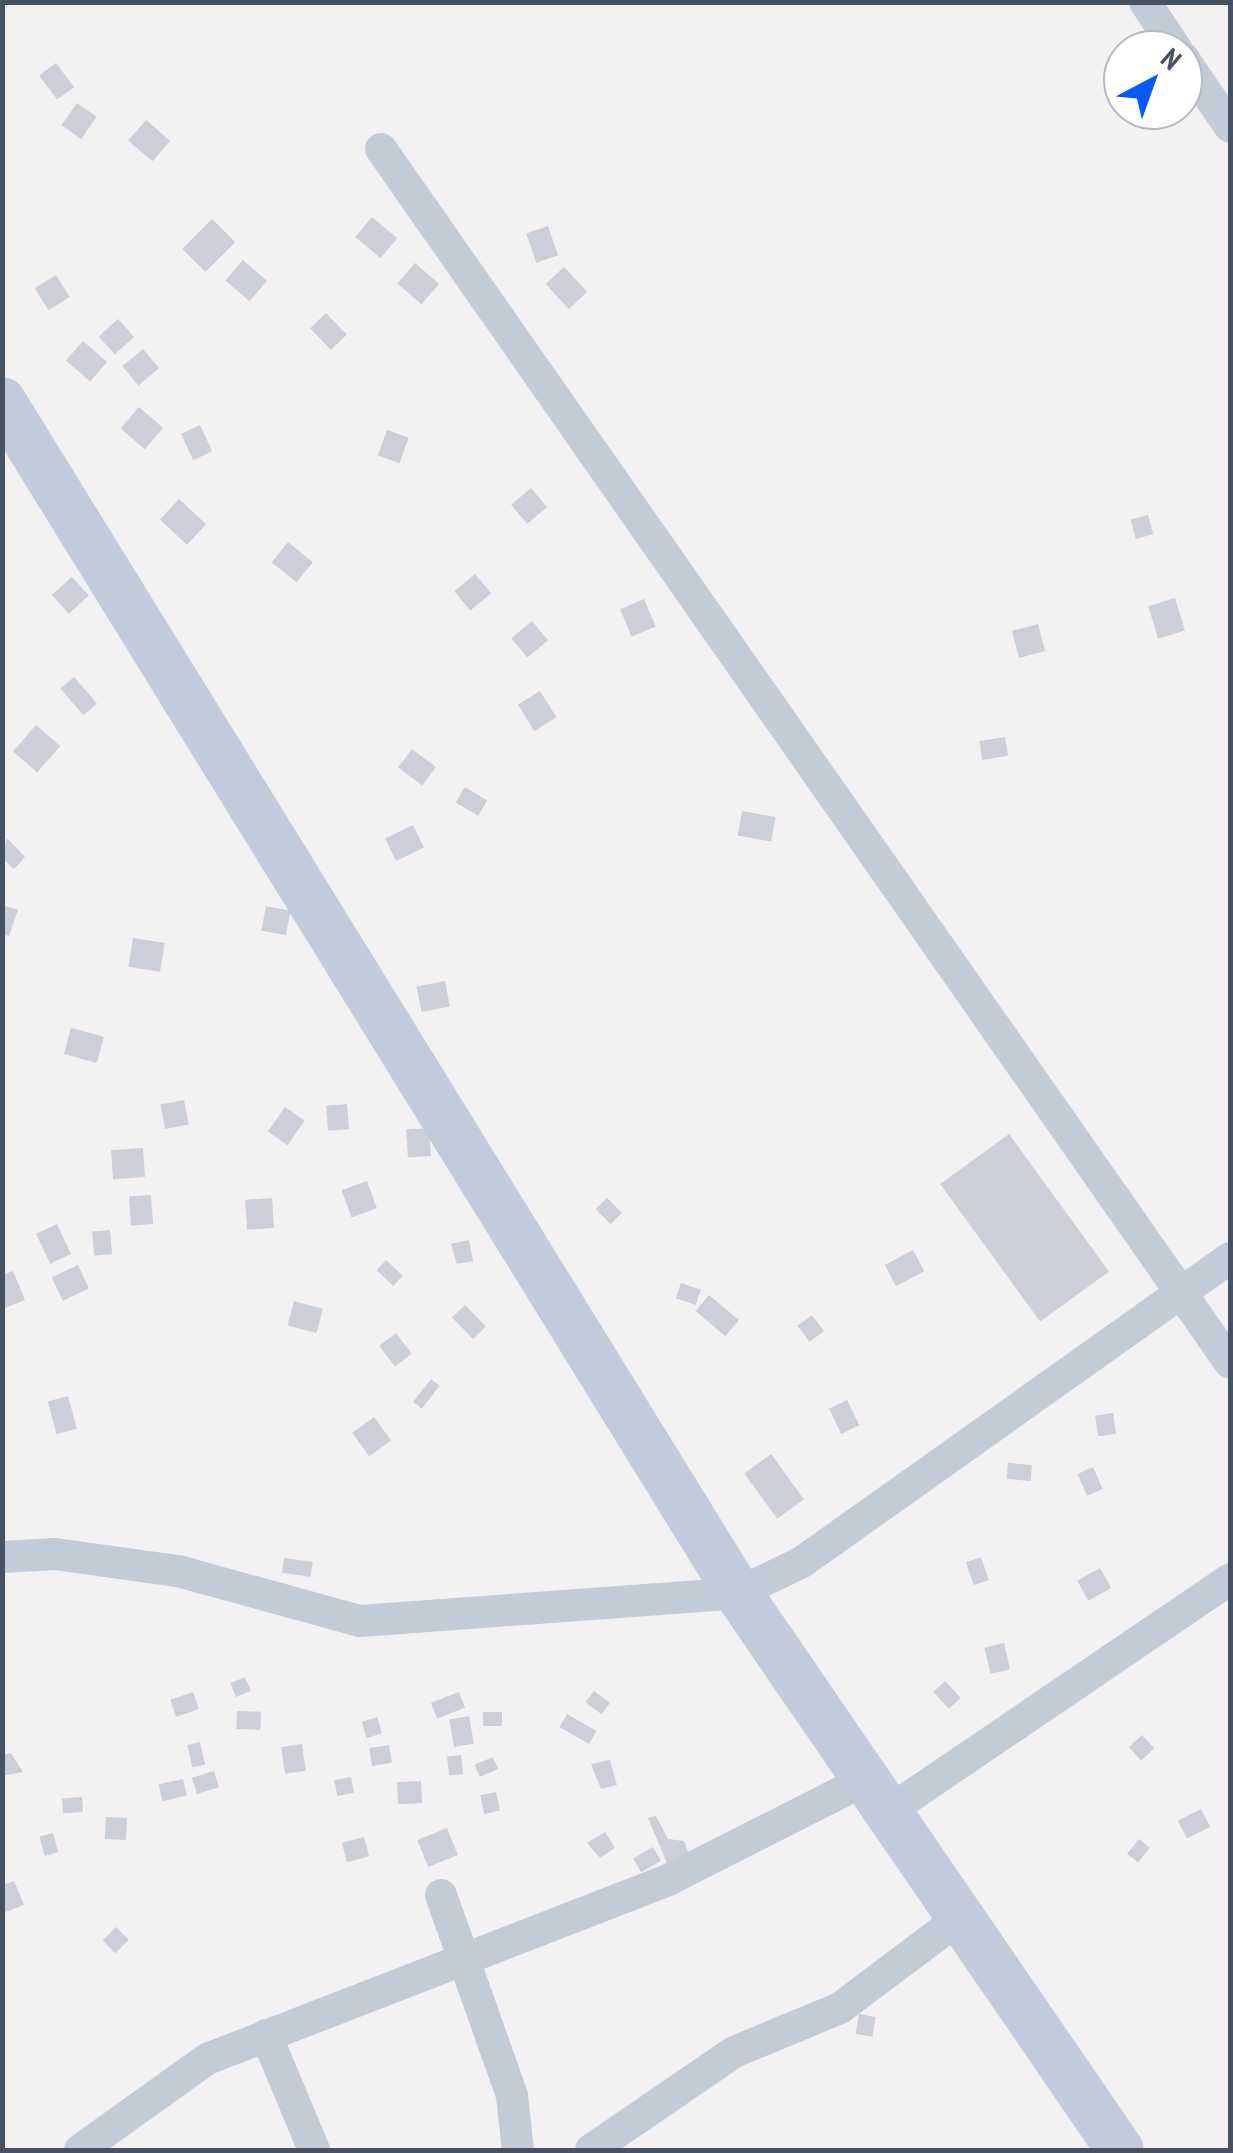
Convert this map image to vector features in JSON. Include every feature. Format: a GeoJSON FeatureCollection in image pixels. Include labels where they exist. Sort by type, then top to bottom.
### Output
{"type":"FeatureCollection","features":[{"type":"Feature","properties":{"kind":"street"},"geometry":{"type":"LineString","coordinates":[[1145,2],[1164,30]]}},
{"type":"Feature","properties":{"kind":"street"},"geometry":{"type":"LineString","coordinates":[[1203,87],[1230,127]]}},
{"type":"Feature","properties":{"kind":"street"},"geometry":{"type":"LineString","coordinates":[[380,149],[1230,1363]]}},
{"type":"Feature","properties":{"kind":"street"},"geometry":{"type":"LineString","coordinates":[[2,401],[738,1593],[872,1799],[1120,2150]]}},
{"type":"Feature","properties":{"kind":"street"},"geometry":{"type":"LineString","coordinates":[[2,1558],[55,1554],[178,1570],[360,1621],[738,1593],[802,1562],[1230,1258]]}},
{"type":"Feature","properties":{"kind":"street"},"geometry":{"type":"LineString","coordinates":[[80,2150],[208,2059],[465,1966],[872,1799],[1230,1579]]}},
{"type":"Feature","properties":{"kind":"street"},"geometry":{"type":"LineString","coordinates":[[441,1895],[512,2096],[518,2150]]}},
{"type":"Feature","properties":{"kind":"street"},"geometry":{"type":"LineString","coordinates":[[591,2150],[734,2052],[840,2008],[958,1920]]}},
{"type":"Feature","properties":{"kind":"street"},"geometry":{"type":"LineString","coordinates":[[266,2035],[314,2150]]}},
{"type":"Feature","properties":{"kind":"building"},"geometry":{"type":"Polygon","coordinates":[[[56,63],[74,87],[57,100],[39,76],[56,63]]]}},
{"type":"Feature","properties":{"kind":"building"},"geometry":{"type":"Polygon","coordinates":[[[77,103],[97,117],[81,139],[62,125],[77,103]]]}},
{"type":"Feature","properties":{"kind":"building"},"geometry":{"type":"Polygon","coordinates":[[[146,120],[170,141],[152,161],[128,140],[146,120]]]}},
{"type":"Feature","properties":{"kind":"building"},"geometry":{"type":"Polygon","coordinates":[[[372,217],[397,238],[381,258],[355,237],[372,217]]]}},
{"type":"Feature","properties":{"kind":"building"},"geometry":{"type":"Polygon","coordinates":[[[212,219],[235,242],[206,272],[182,249],[212,219]]]}},
{"type":"Feature","properties":{"kind":"building"},"geometry":{"type":"Polygon","coordinates":[[[548,226],[558,255],[536,263],[526,233],[548,226]]]}},
{"type":"Feature","properties":{"kind":"building"},"geometry":{"type":"Polygon","coordinates":[[[243,260],[267,281],[249,301],[225,280],[243,260]]]}},
{"type":"Feature","properties":{"kind":"building"},"geometry":{"type":"Polygon","coordinates":[[[415,263],[439,284],[421,304],[397,283],[415,263]]]}},
{"type":"Feature","properties":{"kind":"building"},"geometry":{"type":"Polygon","coordinates":[[[564,267],[587,292],[569,309],[546,284],[564,267]]]}},
{"type":"Feature","properties":{"kind":"building"},"geometry":{"type":"Polygon","coordinates":[[[56,275],[70,297],[49,310],[35,288],[56,275]]]}},
{"type":"Feature","properties":{"kind":"building"},"geometry":{"type":"Polygon","coordinates":[[[326,313],[347,335],[331,350],[310,328],[326,313]]]}},
{"type":"Feature","properties":{"kind":"building"},"geometry":{"type":"Polygon","coordinates":[[[118,319],[134,337],[115,354],[99,336],[118,319]]]}},
{"type":"Feature","properties":{"kind":"building"},"geometry":{"type":"Polygon","coordinates":[[[83,341],[107,362],[90,382],[66,361],[83,341]]]}},
{"type":"Feature","properties":{"kind":"building"},"geometry":{"type":"Polygon","coordinates":[[[143,349],[159,368],[138,386],[122,366],[143,349]]]}},
{"type":"Feature","properties":{"kind":"building"},"geometry":{"type":"Polygon","coordinates":[[[139,407],[163,428],[145,449],[121,428],[139,407]]]}},
{"type":"Feature","properties":{"kind":"building"},"geometry":{"type":"Polygon","coordinates":[[[200,425],[212,451],[193,460],[181,434],[200,425]]]}},
{"type":"Feature","properties":{"kind":"building"},"geometry":{"type":"Polygon","coordinates":[[[387,430],[409,438],[399,463],[378,455],[387,430]]]}},
{"type":"Feature","properties":{"kind":"building"},"geometry":{"type":"Polygon","coordinates":[[[531,488],[547,507],[527,524],[511,505],[531,488]]]}},
{"type":"Feature","properties":{"kind":"building"},"geometry":{"type":"Polygon","coordinates":[[[179,499],[206,524],[187,545],[160,519],[179,499]]]}},
{"type":"Feature","properties":{"kind":"building"},"geometry":{"type":"Polygon","coordinates":[[[1148,515],[1153,534],[1136,539],[1131,520],[1148,515]]]}},
{"type":"Feature","properties":{"kind":"building"},"geometry":{"type":"Polygon","coordinates":[[[288,542],[313,562],[297,582],[272,562],[288,542]]]}},
{"type":"Feature","properties":{"kind":"building"},"geometry":{"type":"Polygon","coordinates":[[[475,574],[491,593],[470,611],[454,591],[475,574]]]}},
{"type":"Feature","properties":{"kind":"building"},"geometry":{"type":"Polygon","coordinates":[[[72,577],[89,596],[69,614],[52,595],[72,577]]]}},
{"type":"Feature","properties":{"kind":"building"},"geometry":{"type":"Polygon","coordinates":[[[1175,598],[1185,631],[1158,639],[1148,606],[1175,598]]]}},
{"type":"Feature","properties":{"kind":"building"},"geometry":{"type":"Polygon","coordinates":[[[644,599],[656,627],[632,637],[620,609],[644,599]]]}},
{"type":"Feature","properties":{"kind":"building"},"geometry":{"type":"Polygon","coordinates":[[[532,621],[548,640],[527,658],[511,638],[532,621]]]}},
{"type":"Feature","properties":{"kind":"building"},"geometry":{"type":"Polygon","coordinates":[[[1038,624],[1045,651],[1019,658],[1012,631],[1038,624]]]}},
{"type":"Feature","properties":{"kind":"building"},"geometry":{"type":"Polygon","coordinates":[[[74,677],[97,703],[83,715],[60,689],[74,677]]]}},
{"type":"Feature","properties":{"kind":"building"},"geometry":{"type":"Polygon","coordinates":[[[540,691],[556,717],[534,731],[518,705],[540,691]]]}},
{"type":"Feature","properties":{"kind":"building"},"geometry":{"type":"Polygon","coordinates":[[[36,725],[60,746],[37,772],[13,751],[36,725]]]}},
{"type":"Feature","properties":{"kind":"building"},"geometry":{"type":"Polygon","coordinates":[[[1005,737],[1008,756],[982,760],[979,741],[1005,737]]]}},
{"type":"Feature","properties":{"kind":"building"},"geometry":{"type":"Polygon","coordinates":[[[412,749],[436,767],[422,785],[398,767],[412,749]]]}},
{"type":"Feature","properties":{"kind":"building"},"geometry":{"type":"Polygon","coordinates":[[[465,787],[487,800],[478,816],[456,802],[465,787]]]}},
{"type":"Feature","properties":{"kind":"building"},"geometry":{"type":"Polygon","coordinates":[[[742,811],[775,817],[771,842],[738,836],[742,811]]]}},
{"type":"Feature","properties":{"kind":"building"},"geometry":{"type":"Polygon","coordinates":[[[413,825],[424,847],[396,861],[385,839],[413,825]]]}},
{"type":"Feature","properties":{"kind":"building"},"geometry":{"type":"Polygon","coordinates":[[[7,838],[25,857],[14,869],[2,858],[7,838]]]}},
{"type":"Feature","properties":{"kind":"building"},"geometry":{"type":"Polygon","coordinates":[[[2,905],[18,910],[9,936],[2,934],[2,905]]]}},
{"type":"Feature","properties":{"kind":"building"},"geometry":{"type":"Polygon","coordinates":[[[266,906],[291,911],[286,935],[261,931],[266,906]]]}},
{"type":"Feature","properties":{"kind":"building"},"geometry":{"type":"Polygon","coordinates":[[[133,938],[165,943],[160,972],[128,967],[133,938]]]}},
{"type":"Feature","properties":{"kind":"building"},"geometry":{"type":"Polygon","coordinates":[[[445,981],[450,1007],[421,1012],[417,987],[445,981]]]}},
{"type":"Feature","properties":{"kind":"building"},"geometry":{"type":"Polygon","coordinates":[[[71,1028],[104,1037],[97,1063],[64,1054],[71,1028]]]}},
{"type":"Feature","properties":{"kind":"building"},"geometry":{"type":"Polygon","coordinates":[[[184,1100],[189,1125],[165,1129],[160,1105],[184,1100]]]}},
{"type":"Feature","properties":{"kind":"building"},"geometry":{"type":"Polygon","coordinates":[[[347,1104],[349,1129],[328,1131],[326,1106],[347,1104]]]}},
{"type":"Feature","properties":{"kind":"building"},"geometry":{"type":"Polygon","coordinates":[[[285,1107],[305,1121],[287,1145],[268,1132],[285,1107]]]}},
{"type":"Feature","properties":{"kind":"building"},"geometry":{"type":"Polygon","coordinates":[[[429,1128],[431,1156],[408,1158],[406,1130],[429,1128]]]}},
{"type":"Feature","properties":{"kind":"building"},"geometry":{"type":"Polygon","coordinates":[[[1009,1134],[1109,1272],[1040,1321],[940,1184],[1009,1134]]]}},
{"type":"Feature","properties":{"kind":"building"},"geometry":{"type":"Polygon","coordinates":[[[143,1148],[145,1177],[113,1179],[111,1150],[143,1148]]]}},
{"type":"Feature","properties":{"kind":"building"},"geometry":{"type":"Polygon","coordinates":[[[367,1181],[377,1208],[352,1217],[342,1190],[367,1181]]]}},
{"type":"Feature","properties":{"kind":"building"},"geometry":{"type":"Polygon","coordinates":[[[151,1195],[153,1224],[131,1225],[129,1197],[151,1195]]]}},
{"type":"Feature","properties":{"kind":"building"},"geometry":{"type":"Polygon","coordinates":[[[272,1198],[274,1228],[247,1230],[245,1200],[272,1198]]]}},
{"type":"Feature","properties":{"kind":"building"},"geometry":{"type":"Polygon","coordinates":[[[607,1198],[622,1213],[611,1224],[596,1209],[607,1198]]]}},
{"type":"Feature","properties":{"kind":"building"},"geometry":{"type":"Polygon","coordinates":[[[57,1224],[71,1254],[50,1264],[36,1234],[57,1224]]]}},
{"type":"Feature","properties":{"kind":"building"},"geometry":{"type":"Polygon","coordinates":[[[110,1230],[112,1254],[94,1255],[92,1232],[110,1230]]]}},
{"type":"Feature","properties":{"kind":"building"},"geometry":{"type":"Polygon","coordinates":[[[469,1240],[473,1261],[457,1264],[451,1244],[469,1240]]]}},
{"type":"Feature","properties":{"kind":"building"},"geometry":{"type":"Polygon","coordinates":[[[913,1250],[924,1271],[896,1286],[885,1265],[913,1250]]]}},
{"type":"Feature","properties":{"kind":"building"},"geometry":{"type":"Polygon","coordinates":[[[386,1260],[403,1276],[393,1286],[376,1270],[386,1260]]]}},
{"type":"Feature","properties":{"kind":"building"},"geometry":{"type":"Polygon","coordinates":[[[78,1265],[89,1289],[63,1301],[52,1277],[78,1265]]]}},
{"type":"Feature","properties":{"kind":"building"},"geometry":{"type":"Polygon","coordinates":[[[13,1271],[25,1300],[2,1309],[2,1275],[13,1271]]]}},
{"type":"Feature","properties":{"kind":"building"},"geometry":{"type":"Polygon","coordinates":[[[681,1283],[701,1290],[696,1305],[676,1298],[681,1283]]]}},
{"type":"Feature","properties":{"kind":"building"},"geometry":{"type":"Polygon","coordinates":[[[709,1295],[739,1320],[725,1336],[696,1311],[709,1295]]]}},
{"type":"Feature","properties":{"kind":"building"},"geometry":{"type":"Polygon","coordinates":[[[294,1301],[323,1309],[317,1333],[288,1325],[294,1301]]]}},
{"type":"Feature","properties":{"kind":"building"},"geometry":{"type":"Polygon","coordinates":[[[465,1305],[486,1327],[473,1339],[452,1318],[465,1305]]]}},
{"type":"Feature","properties":{"kind":"building"},"geometry":{"type":"Polygon","coordinates":[[[812,1315],[824,1331],[810,1342],[798,1326],[812,1315]]]}},
{"type":"Feature","properties":{"kind":"building"},"geometry":{"type":"Polygon","coordinates":[[[396,1333],[412,1354],[395,1366],[379,1346],[396,1333]]]}},
{"type":"Feature","properties":{"kind":"building"},"geometry":{"type":"Polygon","coordinates":[[[431,1379],[440,1386],[422,1409],[413,1402],[431,1379]]]}},
{"type":"Feature","properties":{"kind":"building"},"geometry":{"type":"Polygon","coordinates":[[[68,1396],[77,1429],[57,1434],[48,1401],[68,1396]]]}},
{"type":"Feature","properties":{"kind":"building"},"geometry":{"type":"Polygon","coordinates":[[[847,1400],[859,1425],[841,1434],[829,1409],[847,1400]]]}},
{"type":"Feature","properties":{"kind":"building"},"geometry":{"type":"Polygon","coordinates":[[[1113,1413],[1116,1434],[1098,1436],[1095,1416],[1113,1413]]]}},
{"type":"Feature","properties":{"kind":"building"},"geometry":{"type":"Polygon","coordinates":[[[374,1417],[391,1440],[369,1456],[352,1433],[374,1417]]]}},
{"type":"Feature","properties":{"kind":"building"},"geometry":{"type":"Polygon","coordinates":[[[771,1454],[804,1499],[777,1519],[744,1473],[771,1454]]]}},
{"type":"Feature","properties":{"kind":"building"},"geometry":{"type":"Polygon","coordinates":[[[1008,1463],[1032,1465],[1031,1481],[1007,1479],[1008,1463]]]}},
{"type":"Feature","properties":{"kind":"building"},"geometry":{"type":"Polygon","coordinates":[[[1093,1467],[1103,1489],[1087,1496],[1077,1474],[1093,1467]]]}},
{"type":"Feature","properties":{"kind":"building"},"geometry":{"type":"Polygon","coordinates":[[[981,1557],[989,1580],[974,1585],[966,1562],[981,1557]]]}},
{"type":"Feature","properties":{"kind":"building"},"geometry":{"type":"Polygon","coordinates":[[[284,1558],[313,1562],[311,1577],[282,1573],[284,1558]]]}},
{"type":"Feature","properties":{"kind":"building"},"geometry":{"type":"Polygon","coordinates":[[[1100,1568],[1111,1588],[1088,1601],[1077,1581],[1100,1568]]]}},
{"type":"Feature","properties":{"kind":"building"},"geometry":{"type":"Polygon","coordinates":[[[1004,1643],[1010,1669],[991,1674],[985,1647],[1004,1643]]]}},
{"type":"Feature","properties":{"kind":"building"},"geometry":{"type":"Polygon","coordinates":[[[245,1677],[251,1691],[236,1697],[230,1683],[245,1677]]]}},
{"type":"Feature","properties":{"kind":"building"},"geometry":{"type":"Polygon","coordinates":[[[945,1681],[961,1698],[949,1709],[933,1692],[945,1681]]]}},
{"type":"Feature","properties":{"kind":"building"},"geometry":{"type":"Polygon","coordinates":[[[594,1691],[610,1703],[602,1714],[586,1702],[594,1691]]]}},
{"type":"Feature","properties":{"kind":"building"},"geometry":{"type":"Polygon","coordinates":[[[193,1692],[199,1709],[176,1717],[170,1700],[193,1692]]]}},
{"type":"Feature","properties":{"kind":"building"},"geometry":{"type":"Polygon","coordinates":[[[459,1692],[465,1708],[437,1719],[431,1703],[459,1692]]]}},
{"type":"Feature","properties":{"kind":"building"},"geometry":{"type":"Polygon","coordinates":[[[237,1711],[261,1712],[260,1730],[236,1729],[237,1711]]]}},
{"type":"Feature","properties":{"kind":"building"},"geometry":{"type":"Polygon","coordinates":[[[483,1712],[502,1712],[502,1726],[483,1726],[483,1712]]]}},
{"type":"Feature","properties":{"kind":"building"},"geometry":{"type":"Polygon","coordinates":[[[567,1714],[596,1731],[589,1744],[560,1727],[567,1714]]]}},
{"type":"Feature","properties":{"kind":"building"},"geometry":{"type":"Polygon","coordinates":[[[469,1716],[474,1744],[454,1747],[449,1719],[469,1716]]]}},
{"type":"Feature","properties":{"kind":"building"},"geometry":{"type":"Polygon","coordinates":[[[377,1717],[382,1733],[367,1738],[362,1722],[377,1717]]]}},
{"type":"Feature","properties":{"kind":"building"},"geometry":{"type":"Polygon","coordinates":[[[1142,1735],[1154,1748],[1141,1760],[1129,1747],[1142,1735]]]}},
{"type":"Feature","properties":{"kind":"building"},"geometry":{"type":"Polygon","coordinates":[[[200,1742],[205,1764],[193,1767],[187,1745],[200,1742]]]}},
{"type":"Feature","properties":{"kind":"building"},"geometry":{"type":"Polygon","coordinates":[[[302,1744],[306,1771],[285,1774],[281,1747],[302,1744]]]}},
{"type":"Feature","properties":{"kind":"building"},"geometry":{"type":"Polygon","coordinates":[[[389,1745],[392,1763],[372,1766],[369,1748],[389,1745]]]}},
{"type":"Feature","properties":{"kind":"building"},"geometry":{"type":"Polygon","coordinates":[[[11,1753],[23,1772],[2,1776],[2,1755],[11,1753]]]}},
{"type":"Feature","properties":{"kind":"building"},"geometry":{"type":"Polygon","coordinates":[[[461,1755],[463,1774],[449,1775],[447,1756],[461,1755]]]}},
{"type":"Feature","properties":{"kind":"building"},"geometry":{"type":"Polygon","coordinates":[[[493,1757],[498,1769],[480,1777],[475,1765],[493,1757]]]}},
{"type":"Feature","properties":{"kind":"building"},"geometry":{"type":"Polygon","coordinates":[[[610,1760],[617,1785],[601,1789],[591,1764],[610,1760]]]}},
{"type":"Feature","properties":{"kind":"building"},"geometry":{"type":"Polygon","coordinates":[[[214,1771],[219,1787],[197,1794],[192,1778],[214,1771]]]}},
{"type":"Feature","properties":{"kind":"building"},"geometry":{"type":"Polygon","coordinates":[[[351,1777],[354,1793],[337,1796],[334,1780],[351,1777]]]}},
{"type":"Feature","properties":{"kind":"building"},"geometry":{"type":"Polygon","coordinates":[[[183,1779],[187,1796],[162,1801],[159,1785],[183,1779]]]}},
{"type":"Feature","properties":{"kind":"building"},"geometry":{"type":"Polygon","coordinates":[[[421,1781],[422,1803],[398,1804],[397,1782],[421,1781]]]}},
{"type":"Feature","properties":{"kind":"building"},"geometry":{"type":"Polygon","coordinates":[[[496,1792],[500,1811],[484,1814],[480,1795],[496,1792]]]}},
{"type":"Feature","properties":{"kind":"building"},"geometry":{"type":"Polygon","coordinates":[[[82,1797],[83,1812],[63,1813],[62,1798],[82,1797]]]}},
{"type":"Feature","properties":{"kind":"building"},"geometry":{"type":"Polygon","coordinates":[[[1201,1809],[1210,1827],[1187,1839],[1178,1821],[1201,1809]]]}},
{"type":"Feature","properties":{"kind":"building"},"geometry":{"type":"Polygon","coordinates":[[[656,1816],[668,1839],[684,1841],[689,1854],[667,1863],[648,1818],[656,1816]]]}},
{"type":"Feature","properties":{"kind":"building"},"geometry":{"type":"Polygon","coordinates":[[[106,1817],[127,1818],[126,1840],[105,1839],[106,1817]]]}},
{"type":"Feature","properties":{"kind":"building"},"geometry":{"type":"Polygon","coordinates":[[[447,1828],[458,1855],[428,1867],[417,1840],[447,1828]]]}},
{"type":"Feature","properties":{"kind":"building"},"geometry":{"type":"Polygon","coordinates":[[[605,1832],[615,1848],[600,1858],[587,1843],[605,1832]]]}},
{"type":"Feature","properties":{"kind":"building"},"geometry":{"type":"Polygon","coordinates":[[[53,1833],[58,1852],[45,1856],[39,1837],[53,1833]]]}},
{"type":"Feature","properties":{"kind":"building"},"geometry":{"type":"Polygon","coordinates":[[[364,1837],[369,1856],[347,1862],[342,1843],[364,1837]]]}},
{"type":"Feature","properties":{"kind":"building"},"geometry":{"type":"Polygon","coordinates":[[[1139,1839],[1150,1848],[1138,1863],[1127,1854],[1139,1839]]]}},
{"type":"Feature","properties":{"kind":"building"},"geometry":{"type":"Polygon","coordinates":[[[653,1847],[661,1861],[641,1872],[633,1858],[653,1847]]]}},
{"type":"Feature","properties":{"kind":"building"},"geometry":{"type":"Polygon","coordinates":[[[14,1881],[24,1905],[2,1913],[2,1885],[14,1881]]]}},
{"type":"Feature","properties":{"kind":"building"},"geometry":{"type":"Polygon","coordinates":[[[116,1927],[129,1940],[115,1953],[103,1940],[116,1927]]]}},
{"type":"Feature","properties":{"kind":"building"},"geometry":{"type":"Polygon","coordinates":[[[859,2014],[876,2017],[872,2037],[856,2034],[859,2014]]]}}]}
